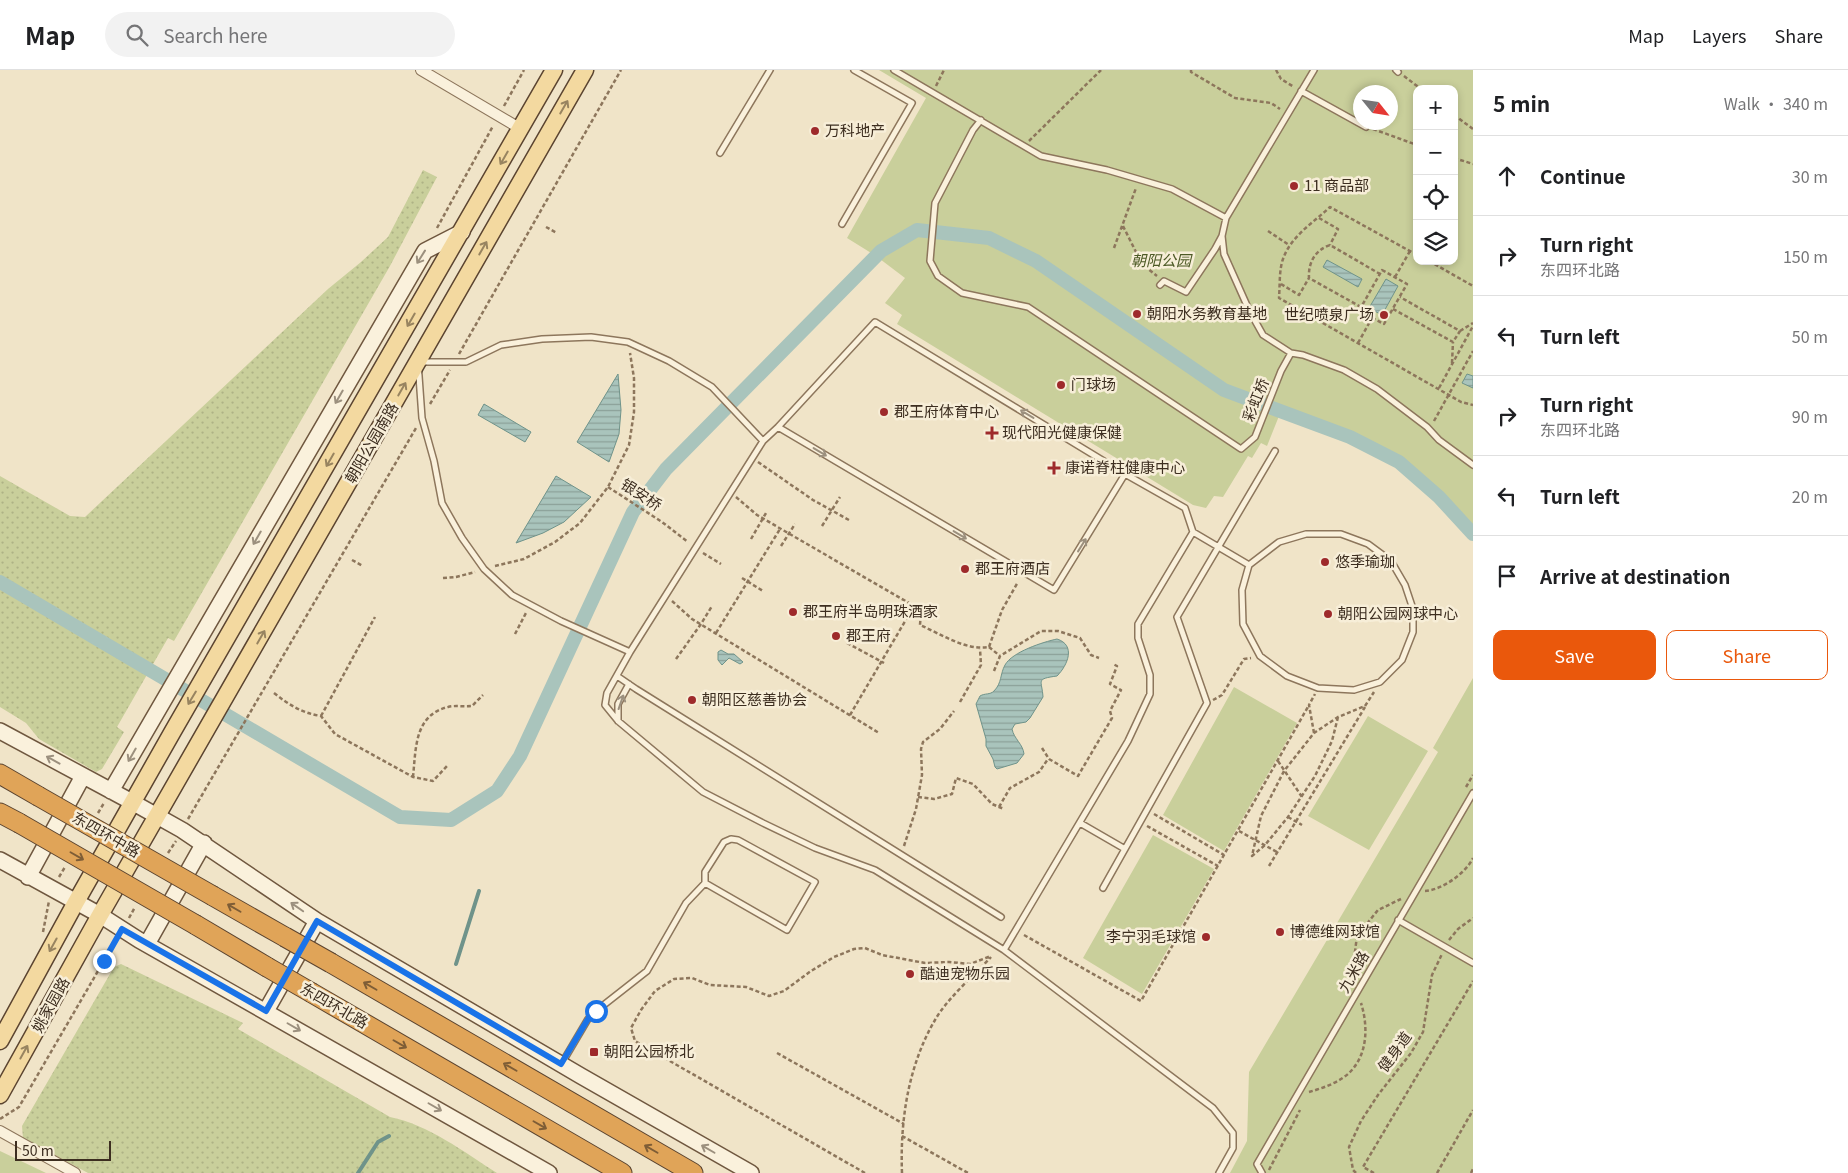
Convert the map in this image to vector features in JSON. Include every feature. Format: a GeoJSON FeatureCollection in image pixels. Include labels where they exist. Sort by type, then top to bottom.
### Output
{"type":"FeatureCollection","features":[{"type":"Feature","properties":{"kind":"highway","name":"东四环中路"},"geometry":{"type":"LineString","coordinates":[[0,774],[693,1173]]}},
{"type":"Feature","properties":{"kind":"highway","name":"东四环北路"},"geometry":{"type":"LineString","coordinates":[[0,813],[622,1173]]}},
{"type":"Feature","properties":{"kind":"main road","name":"朝阳公园南路"},"geometry":{"type":"LineString","coordinates":[[132,802],[554,70]]}},
{"type":"Feature","properties":{"kind":"main road","name":"朝阳公园南路"},"geometry":{"type":"LineString","coordinates":[[157,816],[586,70]]}},
{"type":"Feature","properties":{"kind":"main road","name":"姚家园路"},"geometry":{"type":"LineString","coordinates":[[0,1041],[132,802]]}},
{"type":"Feature","properties":{"kind":"main road","name":"姚家园路"},"geometry":{"type":"LineString","coordinates":[[0,1095],[157,816]]}},
{"type":"Feature","properties":{"kind":"street"},"geometry":{"type":"LineString","coordinates":[[421,70],[521,129]]}},
{"type":"Feature","properties":{"kind":"street"},"geometry":{"type":"LineString","coordinates":[[111,791],[425,251],[462,232]]}},
{"type":"Feature","properties":{"kind":"street"},"geometry":{"type":"LineString","coordinates":[[0,731],[182,830],[317,921],[751,1173]]}},
{"type":"Feature","properties":{"kind":"street"},"geometry":{"type":"LineString","coordinates":[[28,877],[83,776]]}},
{"type":"Feature","properties":{"kind":"street"},"geometry":{"type":"LineString","coordinates":[[147,944],[204,844]]}},
{"type":"Feature","properties":{"kind":"street"},"geometry":{"type":"LineString","coordinates":[[0,860],[100,915],[147,944],[550,1173]]}},
{"type":"Feature","properties":{"kind":"street"},"geometry":{"type":"LineString","coordinates":[[266,1011],[317,921]]}},
{"type":"Feature","properties":{"kind":"street"},"geometry":{"type":"LineString","coordinates":[[0,1131],[75,1173]]}},
{"type":"Feature","properties":{"kind":"lane"},"geometry":{"type":"LineString","coordinates":[[720,154],[770,70]]}},
{"type":"Feature","properties":{"kind":"lane"},"geometry":{"type":"LineString","coordinates":[[842,224],[912,103],[854,70]]}},
{"type":"Feature","properties":{"kind":"lane"},"geometry":{"type":"LineString","coordinates":[[894,70],[1041,156],[1106,170],[1172,189],[1226,218]]}},
{"type":"Feature","properties":{"kind":"lane"},"geometry":{"type":"LineString","coordinates":[[1162,283],[1186,292],[1215,249],[1222,236],[1226,218],[1314,70]]}},
{"type":"Feature","properties":{"kind":"lane"},"geometry":{"type":"LineString","coordinates":[[1301,91],[1353,120]]}},
{"type":"Feature","properties":{"kind":"lane","name":"彩虹桥"},"geometry":{"type":"LineString","coordinates":[[981,120],[935,203],[930,261],[938,276],[962,293],[1028,307],[1042,315],[1240,449],[1255,437],[1281,371],[1291,353]]}},
{"type":"Feature","properties":{"kind":"lane"},"geometry":{"type":"LineString","coordinates":[[1222,236],[1224,254],[1249,310],[1263,335],[1291,353],[1303,355],[1344,370],[1377,389],[1427,427],[1439,440],[1473,465]]}},
{"type":"Feature","properties":{"kind":"lane"},"geometry":{"type":"LineString","coordinates":[[1220,1173],[1233,1148],[1233,1133],[1213,1108],[1004,950],[875,870],[814,848],[763,824],[703,792],[618,722],[605,705],[607,693],[630,652],[763,441],[875,322],[1125,474],[1185,508],[1192,532],[1249,565]]}},
{"type":"Feature","properties":{"kind":"lane"},"geometry":{"type":"LineString","coordinates":[[630,652],[561,622],[512,595],[484,569],[462,538],[442,503],[434,461],[422,418],[418,362],[466,362],[501,345],[542,339],[591,337],[628,342],[669,361],[712,387],[763,441]]}},
{"type":"Feature","properties":{"kind":"lane"},"geometry":{"type":"LineString","coordinates":[[778,427],[1054,590],[1125,474]]}},
{"type":"Feature","properties":{"kind":"lane"},"geometry":{"type":"LineString","coordinates":[[1103,888],[1207,703],[1177,617],[1275,451]]}},
{"type":"Feature","properties":{"kind":"lane"},"geometry":{"type":"LineString","coordinates":[[1004,950],[1128,741],[1150,694],[1150,675],[1138,638],[1138,624],[1192,532]]}},
{"type":"Feature","properties":{"kind":"lane"},"geometry":{"type":"LineString","coordinates":[[1306,534],[1341,534],[1368,544],[1391,561],[1405,585],[1413,608],[1412,632],[1402,660],[1380,682],[1354,690],[1318,688],[1287,676],[1260,656],[1243,624],[1242,590],[1249,565],[1279,542],[1306,534]]}},
{"type":"Feature","properties":{"kind":"lane"},"geometry":{"type":"LineString","coordinates":[[617,676],[1001,917]]}},
{"type":"Feature","properties":{"kind":"lane"},"geometry":{"type":"LineString","coordinates":[[618,722],[618,704],[629,684]]}},
{"type":"Feature","properties":{"kind":"lane","name":"九米路"},"geometry":{"type":"LineString","coordinates":[[1262,1173],[1256,1164],[1473,793]]}},
{"type":"Feature","properties":{"kind":"lane"},"geometry":{"type":"LineString","coordinates":[[1080,823],[1125,849]]}},
{"type":"Feature","properties":{"kind":"lane"},"geometry":{"type":"LineString","coordinates":[[561,1064],[588,1019],[647,971],[686,903],[705,883],[705,872],[724,842],[731,838],[738,840],[814,882],[787,930],[705,883]]}},
{"type":"Feature","properties":{"kind":"lane"},"geometry":{"type":"LineString","coordinates":[[1398,920],[1473,963]]}},
{"type":"Feature","properties":{"kind":"path"},"geometry":{"type":"LineString","coordinates":[[425,251],[524,70]]}},
{"type":"Feature","properties":{"kind":"path"},"geometry":{"type":"LineString","coordinates":[[167,855],[622,70]]}},
{"type":"Feature","properties":{"kind":"path"},"geometry":{"type":"LineString","coordinates":[[933,92],[944,70]]}},
{"type":"Feature","properties":{"kind":"path"},"geometry":{"type":"LineString","coordinates":[[1024,146],[1101,70]]}},
{"type":"Feature","properties":{"kind":"path"},"geometry":{"type":"LineString","coordinates":[[1191,70],[1190,72],[1235,98],[1271,103],[1288,114]]}},
{"type":"Feature","properties":{"kind":"path"},"geometry":{"type":"LineString","coordinates":[[1276,70],[1281,80],[1301,91]]}},
{"type":"Feature","properties":{"kind":"path"},"geometry":{"type":"LineString","coordinates":[[1397,71],[1416,85]]}},
{"type":"Feature","properties":{"kind":"path"},"geometry":{"type":"LineString","coordinates":[[1458,118],[1473,129]]}},
{"type":"Feature","properties":{"kind":"path"},"geometry":{"type":"LineString","coordinates":[[1374,130],[1413,144]]}},
{"type":"Feature","properties":{"kind":"path"},"geometry":{"type":"LineString","coordinates":[[1458,159],[1473,164]]}},
{"type":"Feature","properties":{"kind":"path"},"geometry":{"type":"LineString","coordinates":[[1114,248],[1139,180]]}},
{"type":"Feature","properties":{"kind":"path"},"geometry":{"type":"LineString","coordinates":[[1413,253],[1330,207],[1300,233],[1290,245],[1282,260],[1279,298],[1461,402],[1473,405]]}},
{"type":"Feature","properties":{"kind":"path"},"geometry":{"type":"LineString","coordinates":[[1281,284],[1299,295],[1309,278],[1308,269],[1313,258],[1322,248],[1330,245],[1338,229],[1319,218]]}},
{"type":"Feature","properties":{"kind":"path"},"geometry":{"type":"LineString","coordinates":[[1123,226],[1142,264],[1162,283]]}},
{"type":"Feature","properties":{"kind":"path"},"geometry":{"type":"LineString","coordinates":[[546,227],[557,233]]}},
{"type":"Feature","properties":{"kind":"path"},"geometry":{"type":"LineString","coordinates":[[1268,231],[1290,245]]}},
{"type":"Feature","properties":{"kind":"path"},"geometry":{"type":"LineString","coordinates":[[1330,245],[1380,274]]}},
{"type":"Feature","properties":{"kind":"path"},"geometry":{"type":"LineString","coordinates":[[1395,277],[1410,251]]}},
{"type":"Feature","properties":{"kind":"path"},"geometry":{"type":"LineString","coordinates":[[1436,265],[1473,286]]}},
{"type":"Feature","properties":{"kind":"path"},"geometry":{"type":"LineString","coordinates":[[1382,270],[1395,277],[1407,284],[1384,324],[1359,311],[1382,270]]}},
{"type":"Feature","properties":{"kind":"path"},"geometry":{"type":"LineString","coordinates":[[1309,278],[1361,307]]}},
{"type":"Feature","properties":{"kind":"path"},"geometry":{"type":"LineString","coordinates":[[1400,297],[1460,331]]}},
{"type":"Feature","properties":{"kind":"path"},"geometry":{"type":"LineString","coordinates":[[1394,309],[1453,342]]}},
{"type":"Feature","properties":{"kind":"path"},"geometry":{"type":"LineString","coordinates":[[1358,343],[1372,318]]}},
{"type":"Feature","properties":{"kind":"path"},"geometry":{"type":"LineString","coordinates":[[1438,389],[1473,324]]}},
{"type":"Feature","properties":{"kind":"path"},"geometry":{"type":"LineString","coordinates":[[1452,364],[1453,342],[1460,331],[1473,324]]}},
{"type":"Feature","properties":{"kind":"path"},"geometry":{"type":"LineString","coordinates":[[443,578],[456,577],[524,559],[555,542],[580,523],[608,487],[629,445],[634,412],[634,378],[628,342]]}},
{"type":"Feature","properties":{"kind":"path"},"geometry":{"type":"LineString","coordinates":[[1427,427],[1434,420],[1473,350]]}},
{"type":"Feature","properties":{"kind":"path"},"geometry":{"type":"LineString","coordinates":[[753,458],[832,511],[849,520]]}},
{"type":"Feature","properties":{"kind":"path","name":"银安桥"},"geometry":{"type":"LineString","coordinates":[[608,487],[662,522]]}},
{"type":"Feature","properties":{"kind":"path"},"geometry":{"type":"LineString","coordinates":[[731,492],[780,529],[914,606],[921,611],[920,625],[958,642],[980,649],[989,647]]}},
{"type":"Feature","properties":{"kind":"path"},"geometry":{"type":"LineString","coordinates":[[822,526],[840,497]]}},
{"type":"Feature","properties":{"kind":"path"},"geometry":{"type":"LineString","coordinates":[[751,539],[766,513]]}},
{"type":"Feature","properties":{"kind":"path"},"geometry":{"type":"LineString","coordinates":[[781,546],[795,524]]}},
{"type":"Feature","properties":{"kind":"path"},"geometry":{"type":"LineString","coordinates":[[716,633],[780,529]]}},
{"type":"Feature","properties":{"kind":"path"},"geometry":{"type":"LineString","coordinates":[[352,560],[363,566]]}},
{"type":"Feature","properties":{"kind":"path"},"geometry":{"type":"LineString","coordinates":[[742,578],[763,591]]}},
{"type":"Feature","properties":{"kind":"path"},"geometry":{"type":"LineString","coordinates":[[989,647],[1002,610],[1018,582]]}},
{"type":"Feature","properties":{"kind":"path"},"geometry":{"type":"LineString","coordinates":[[666,596],[692,619],[879,733]]}},
{"type":"Feature","properties":{"kind":"path"},"geometry":{"type":"LineString","coordinates":[[515,634],[531,605]]}},
{"type":"Feature","properties":{"kind":"path"},"geometry":{"type":"LineString","coordinates":[[676,659],[712,606]]}},
{"type":"Feature","properties":{"kind":"path"},"geometry":{"type":"LineString","coordinates":[[850,715],[914,606]]}},
{"type":"Feature","properties":{"kind":"path"},"geometry":{"type":"LineString","coordinates":[[321,716],[375,617]]}},
{"type":"Feature","properties":{"kind":"path"},"geometry":{"type":"LineString","coordinates":[[994,671],[1000,656],[1041,631],[1058,631],[1080,638],[1091,655],[1099,658]]}},
{"type":"Feature","properties":{"kind":"path"},"geometry":{"type":"LineString","coordinates":[[847,643],[882,662]]}},
{"type":"Feature","properties":{"kind":"path"},"geometry":{"type":"LineString","coordinates":[[989,647],[1000,656]]}},
{"type":"Feature","properties":{"kind":"path"},"geometry":{"type":"LineString","coordinates":[[960,702],[981,666],[980,649]]}},
{"type":"Feature","properties":{"kind":"path"},"geometry":{"type":"LineString","coordinates":[[1207,703],[1222,695],[1244,659],[1260,656]]}},
{"type":"Feature","properties":{"kind":"path"},"geometry":{"type":"LineString","coordinates":[[1042,748],[1049,759],[1078,776],[1112,718],[1110,711],[1121,690],[1110,684],[1117,666],[1113,664]]}},
{"type":"Feature","properties":{"kind":"path"},"geometry":{"type":"LineString","coordinates":[[1269,866],[1380,682]]}},
{"type":"Feature","properties":{"kind":"path"},"geometry":{"type":"LineString","coordinates":[[1016,930],[1142,1001],[1318,688]]}},
{"type":"Feature","properties":{"kind":"path"},"geometry":{"type":"LineString","coordinates":[[274,693],[286,703],[307,714],[321,716],[335,734],[413,777],[433,780],[448,765]]}},
{"type":"Feature","properties":{"kind":"path"},"geometry":{"type":"LineString","coordinates":[[413,777],[417,738],[428,717],[448,707],[472,706],[483,695]]}},
{"type":"Feature","properties":{"kind":"path"},"geometry":{"type":"LineString","coordinates":[[1309,705],[1314,734]]}},
{"type":"Feature","properties":{"kind":"path"},"geometry":{"type":"LineString","coordinates":[[1338,717],[1332,741],[1315,776],[1288,817],[1265,846],[1252,856],[1261,816],[1284,771],[1314,734],[1338,717],[1365,706]]}},
{"type":"Feature","properties":{"kind":"path"},"geometry":{"type":"LineString","coordinates":[[901,854],[912,822],[918,796],[922,775],[921,749],[923,742],[940,729],[954,711]]}},
{"type":"Feature","properties":{"kind":"path"},"geometry":{"type":"LineString","coordinates":[[999,807],[1010,788],[1041,773],[1049,759]]}},
{"type":"Feature","properties":{"kind":"path"},"geometry":{"type":"LineString","coordinates":[[1278,761],[1302,797]]}},
{"type":"Feature","properties":{"kind":"path"},"geometry":{"type":"LineString","coordinates":[[918,796],[934,799],[952,794],[956,778],[973,784],[992,804],[1004,809]]}},
{"type":"Feature","properties":{"kind":"path"},"geometry":{"type":"LineString","coordinates":[[1147,810],[1224,855]]}},
{"type":"Feature","properties":{"kind":"path"},"geometry":{"type":"LineString","coordinates":[[1288,817],[1302,825]]}},
{"type":"Feature","properties":{"kind":"path"},"geometry":{"type":"LineString","coordinates":[[1140,822],[1218,866]]}},
{"type":"Feature","properties":{"kind":"path"},"geometry":{"type":"LineString","coordinates":[[1239,831],[1277,852]]}},
{"type":"Feature","properties":{"kind":"path"},"geometry":{"type":"LineString","coordinates":[[0,1119],[19,1107],[136,906]]}},
{"type":"Feature","properties":{"kind":"path","name":"健身道"},"geometry":{"type":"LineString","coordinates":[[1356,1173],[1353,1170],[1349,1147],[1361,1121],[1378,1095],[1411,1053],[1423,1032],[1432,975],[1444,946],[1458,929],[1473,918]]}},
{"type":"Feature","properties":{"kind":"path"},"geometry":{"type":"LineString","coordinates":[[865,1173],[635,1041],[631,1028],[641,1010],[655,992],[674,979],[692,978],[710,985],[746,987],[769,996],[784,991],[826,962],[854,950],[865,948],[882,956],[924,963],[950,962],[970,964],[1004,950]]}},
{"type":"Feature","properties":{"kind":"path"},"geometry":{"type":"LineString","coordinates":[[902,1173],[902,1136],[912,1073],[935,1019],[992,956]]}},
{"type":"Feature","properties":{"kind":"path"},"geometry":{"type":"LineString","coordinates":[[1374,1173],[1362,1167],[1473,980]]}},
{"type":"Feature","properties":{"kind":"path"},"geometry":{"type":"LineString","coordinates":[[777,1053],[904,1124]]}},
{"type":"Feature","properties":{"kind":"path"},"geometry":{"type":"LineString","coordinates":[[1437,1173],[1473,1110]]}},
{"type":"Feature","properties":{"kind":"path"},"geometry":{"type":"LineString","coordinates":[[902,1136],[968,1173]]}},
{"type":"Feature","properties":{"kind":"green space","name":"朝阳公园"},"geometry":{"type":"Polygon","coordinates":[[[879,70],[1473,70],[1473,534],[1439,497],[1399,462],[1350,437],[1281,411],[1267,446],[1261,443],[1252,458],[1248,456],[1223,497],[1214,496],[1206,508],[1193,505],[897,324],[902,315],[885,303],[905,278],[876,256],[847,238],[926,98],[879,70]]]}},
{"type":"Feature","properties":{"kind":"green space"},"geometry":{"type":"Polygon","coordinates":[[[423,170],[437,177],[390,266],[174,641],[168,638],[117,727],[124,732],[102,769],[96,772],[39,739],[26,723],[0,707],[0,476],[70,516],[85,517],[328,289],[388,237],[423,170]]]}},
{"type":"Feature","properties":{"kind":"green space"},"geometry":{"type":"Polygon","coordinates":[[[1473,678],[1473,1173],[1230,1173],[1247,1141],[1249,1072],[1438,752],[1433,748],[1473,678]]]}},
{"type":"Feature","properties":{"kind":"green space"},"geometry":{"type":"Polygon","coordinates":[[[1234,687],[1297,723],[1224,851],[1163,815],[1234,687]]]}},
{"type":"Feature","properties":{"kind":"green space"},"geometry":{"type":"Polygon","coordinates":[[[1368,716],[1428,751],[1369,850],[1308,816],[1368,716]]]}},
{"type":"Feature","properties":{"kind":"green space"},"geometry":{"type":"Polygon","coordinates":[[[1153,835],[1214,869],[1142,994],[1083,958],[1153,835]]]}},
{"type":"Feature","properties":{"kind":"green space"},"geometry":{"type":"Polygon","coordinates":[[[121,964],[243,1023],[238,1029],[390,1117],[419,1126],[446,1140],[497,1173],[88,1173],[23,1138],[22,1126],[114,967],[121,964]]]}},
{"type":"Feature","properties":{"kind":"green space"},"geometry":{"type":"Polygon","coordinates":[[[0,1151],[46,1173],[0,1173],[0,1151]]]}},
{"type":"Feature","properties":{"kind":"water"},"geometry":{"type":"Polygon","coordinates":[[[1327,260],[1362,279],[1358,287],[1323,267],[1327,260]]]}},
{"type":"Feature","properties":{"kind":"water"},"geometry":{"type":"Polygon","coordinates":[[[1386,279],[1398,286],[1382,315],[1369,308],[1386,279]]]}},
{"type":"Feature","properties":{"kind":"water"},"geometry":{"type":"Polygon","coordinates":[[[618,374],[621,410],[619,434],[609,462],[577,442],[618,374]]]}},
{"type":"Feature","properties":{"kind":"water"},"geometry":{"type":"Polygon","coordinates":[[[1467,374],[1473,376],[1473,388],[1462,383],[1467,374]]]}},
{"type":"Feature","properties":{"kind":"water"},"geometry":{"type":"Polygon","coordinates":[[[484,404],[531,432],[525,442],[478,415],[484,404]]]}},
{"type":"Feature","properties":{"kind":"water"},"geometry":{"type":"Polygon","coordinates":[[[556,476],[591,497],[564,522],[543,533],[516,543],[556,476]]]}},
{"type":"Feature","properties":{"kind":"water"},"geometry":{"type":"Polygon","coordinates":[[[1057,639],[1067,646],[1067,661],[1057,676],[1045,678],[1041,681],[1043,697],[1030,718],[1026,722],[1015,724],[1012,729],[1024,754],[1017,763],[997,769],[986,746],[986,739],[976,704],[980,696],[991,693],[997,688],[1005,665],[1009,660],[1036,645],[1057,639]]]}},
{"type":"Feature","properties":{"kind":"water"},"geometry":{"type":"Polygon","coordinates":[[[721,650],[728,654],[734,654],[743,662],[740,664],[729,658],[722,665],[718,660],[718,652],[721,650]]]}},
{"type":"Feature","properties":{"kind":"waterway"},"geometry":{"type":"LineString","coordinates":[[0,582],[400,817],[451,820],[497,791],[520,756],[633,512],[666,469],[881,251],[917,230],[989,238],[1036,261],[1224,390],[1350,437],[1399,462],[1439,497],[1473,534]]}},
{"type":"Feature","properties":{"kind":"waterway"},"geometry":{"type":"LineString","coordinates":[[456,964],[479,891]]}},
{"type":"Feature","properties":{"kind":"waterway"},"geometry":{"type":"LineString","coordinates":[[358,1173],[378,1142],[389,1136]]}},
{"type":"Feature","properties":{"kind":"place","name":"万科地产"},"geometry":{"type":"Point","coordinates":[815,131]}},
{"type":"Feature","properties":{"kind":"place","name":"11 商品部"},"geometry":{"type":"Point","coordinates":[1294,186]}},
{"type":"Feature","properties":{"kind":"place","name":"朝阳水务教育基地"},"geometry":{"type":"Point","coordinates":[1137,314]}},
{"type":"Feature","properties":{"kind":"place","name":"世纪喷泉广场"},"geometry":{"type":"Point","coordinates":[1384,315]}},
{"type":"Feature","properties":{"kind":"place","name":"门球场"},"geometry":{"type":"Point","coordinates":[1061,385]}},
{"type":"Feature","properties":{"kind":"place","name":"郡王府体育中心"},"geometry":{"type":"Point","coordinates":[884,412]}},
{"type":"Feature","properties":{"kind":"place","name":"现代阳光健康保健"},"geometry":{"type":"Point","coordinates":[992,433]}},
{"type":"Feature","properties":{"kind":"place","name":"康诺脊柱健康中心"},"geometry":{"type":"Point","coordinates":[1054,468]}},
{"type":"Feature","properties":{"kind":"place","name":"悠季瑜珈"},"geometry":{"type":"Point","coordinates":[1325,562]}},
{"type":"Feature","properties":{"kind":"place","name":"郡王府酒店"},"geometry":{"type":"Point","coordinates":[965,569]}},
{"type":"Feature","properties":{"kind":"place","name":"郡王府半岛明珠酒家"},"geometry":{"type":"Point","coordinates":[793,612]}},
{"type":"Feature","properties":{"kind":"place","name":"朝阳公园网球中心"},"geometry":{"type":"Point","coordinates":[1328,614]}},
{"type":"Feature","properties":{"kind":"place","name":"郡王府"},"geometry":{"type":"Point","coordinates":[836,636]}},
{"type":"Feature","properties":{"kind":"place","name":"朝阳区慈善协会"},"geometry":{"type":"Point","coordinates":[692,700]}},
{"type":"Feature","properties":{"kind":"place","name":"博德维网球馆"},"geometry":{"type":"Point","coordinates":[1280,932]}},
{"type":"Feature","properties":{"kind":"place","name":"李宁羽毛球馆"},"geometry":{"type":"Point","coordinates":[1206,937]}},
{"type":"Feature","properties":{"kind":"place","name":"酷迪宠物乐园"},"geometry":{"type":"Point","coordinates":[910,974]}},
{"type":"Feature","properties":{"kind":"place","name":"朝阳公园桥北"},"geometry":{"type":"Point","coordinates":[594,1052]}},
{"type":"Feature","properties":{"kind":"route"},"geometry":{"type":"LineString","coordinates":[[104,961],[122,929],[266,1011],[317,921],[561,1064],[588,1019],[596,1011]]}}]}
